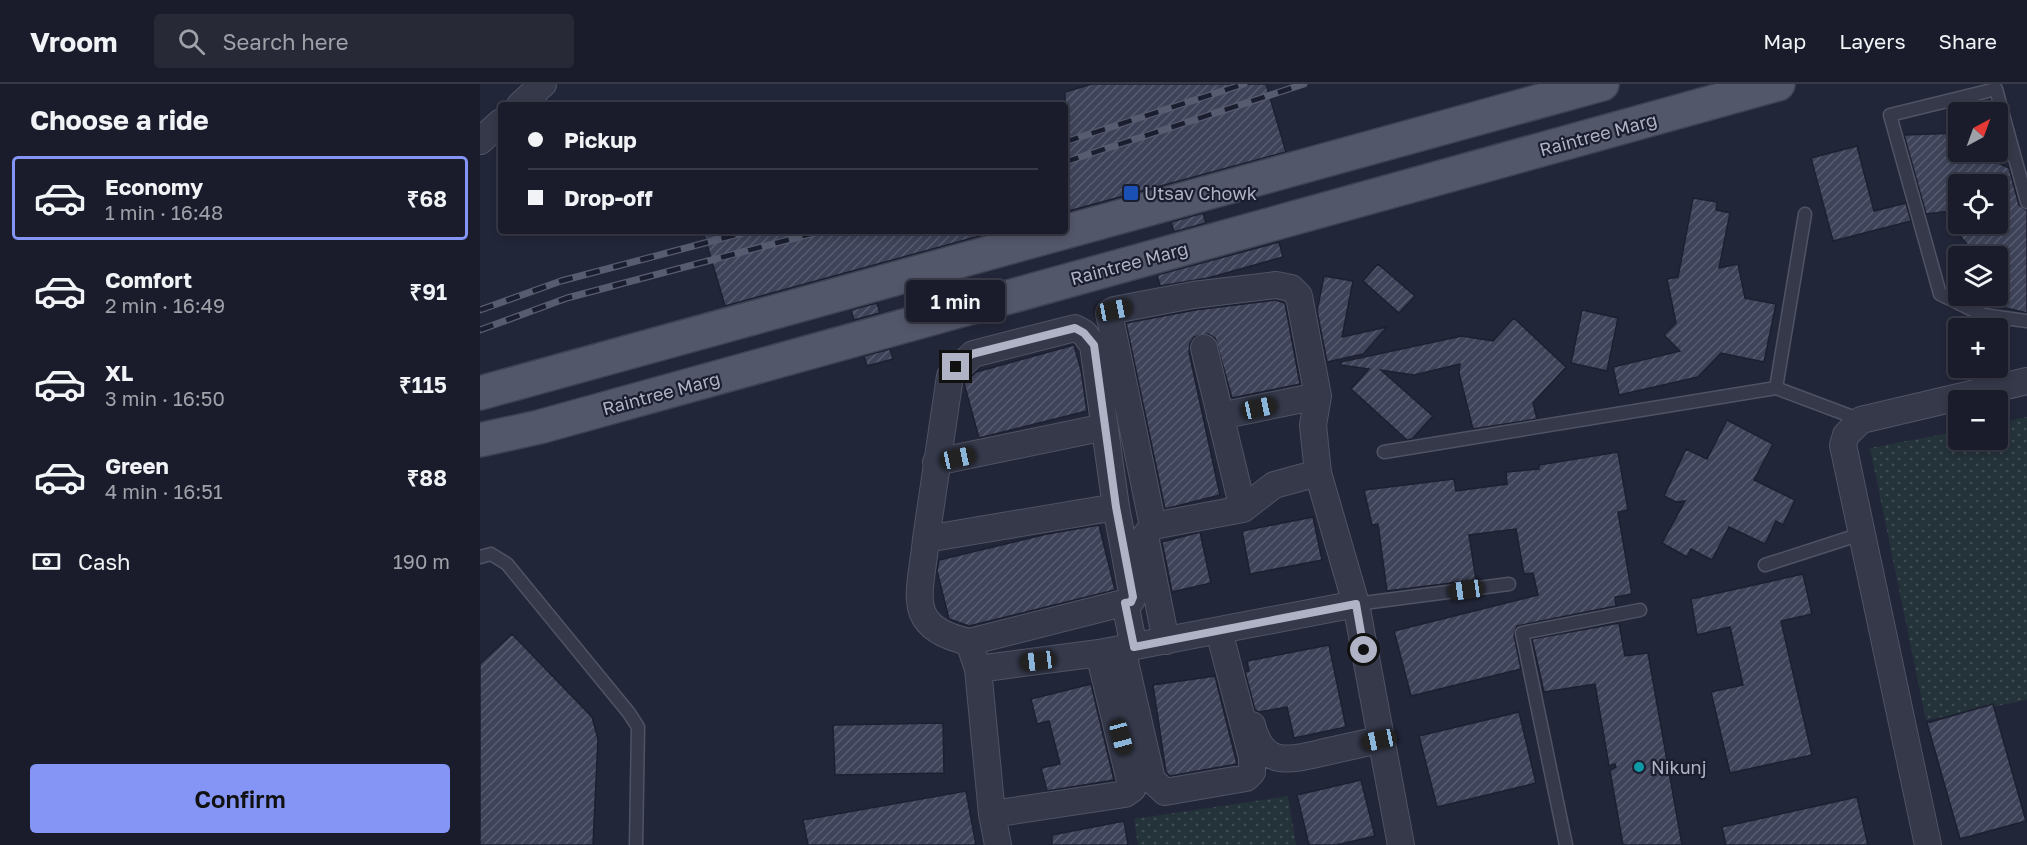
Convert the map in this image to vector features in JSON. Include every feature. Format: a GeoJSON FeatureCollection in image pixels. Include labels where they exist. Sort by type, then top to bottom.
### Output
{"type":"FeatureCollection","features":[{"type":"Feature","properties":{"kind":"main road"},"geometry":{"type":"LineString","coordinates":[[1068,231],[1602,84]]}},
{"type":"Feature","properties":{"kind":"main road","name":"Raintree Marg"},"geometry":{"type":"LineString","coordinates":[[480,440],[539,427],[1778,84]]}},
{"type":"Feature","properties":{"kind":"main road"},"geometry":{"type":"LineString","coordinates":[[480,393],[1057,234]]}},
{"type":"Feature","properties":{"kind":"street"},"geometry":{"type":"LineString","coordinates":[[523,102],[543,84]]}},
{"type":"Feature","properties":{"kind":"street"},"geometry":{"type":"LineString","coordinates":[[480,141],[498,125]]}},
{"type":"Feature","properties":{"kind":"street"},"geometry":{"type":"LineString","coordinates":[[1153,526],[1109,313],[1114,310],[1193,295],[1276,285],[1291,288],[1299,296],[1318,396],[1313,425],[1318,473],[1356,604],[1379,740],[1401,845]]}},
{"type":"Feature","properties":{"kind":"street"},"geometry":{"type":"LineString","coordinates":[[1075,328],[1084,333],[1094,345],[1116,507],[1133,597],[1131,602],[969,642],[937,632],[928,625],[919,612],[936,462],[950,376],[956,367],[972,354],[1075,328]]}},
{"type":"Feature","properties":{"kind":"street"},"geometry":{"type":"LineString","coordinates":[[1204,348],[1243,509]]}},
{"type":"Feature","properties":{"kind":"street"},"geometry":{"type":"LineString","coordinates":[[1928,845],[1843,445],[1846,435],[1861,420],[2027,381]]}},
{"type":"Feature","properties":{"kind":"street"},"geometry":{"type":"LineString","coordinates":[[1220,416],[1318,396]]}},
{"type":"Feature","properties":{"kind":"street"},"geometry":{"type":"LineString","coordinates":[[936,462],[1105,427]]}},
{"type":"Feature","properties":{"kind":"street"},"geometry":{"type":"LineString","coordinates":[[1166,641],[1145,536],[1153,526],[1243,509],[1274,485],[1318,473]]}},
{"type":"Feature","properties":{"kind":"street"},"geometry":{"type":"LineString","coordinates":[[926,539],[1116,507]]}},
{"type":"Feature","properties":{"kind":"street"},"geometry":{"type":"LineString","coordinates":[[995,828],[1125,794],[1132,789],[1118,650],[1125,603]]}},
{"type":"Feature","properties":{"kind":"street"},"geometry":{"type":"LineString","coordinates":[[978,669],[1118,650],[1356,604]]}},
{"type":"Feature","properties":{"kind":"street"},"geometry":{"type":"LineString","coordinates":[[1118,650],[1152,780],[1156,786],[1166,792],[1246,778],[1252,772],[1252,757],[1223,630]]}},
{"type":"Feature","properties":{"kind":"street"},"geometry":{"type":"LineString","coordinates":[[1223,630],[1256,740],[1265,751],[1288,760],[1379,740]]}},
{"type":"Feature","properties":{"kind":"street"},"geometry":{"type":"LineString","coordinates":[[969,642],[978,669],[995,828]]}},
{"type":"Feature","properties":{"kind":"street"},"geometry":{"type":"LineString","coordinates":[[995,828],[1029,821]]}},
{"type":"Feature","properties":{"kind":"lane"},"geometry":{"type":"LineString","coordinates":[[2027,202],[1996,89],[1890,116],[1940,294],[1983,315],[2027,321]]}},
{"type":"Feature","properties":{"kind":"lane"},"geometry":{"type":"LineString","coordinates":[[1776,388],[1805,214]]}},
{"type":"Feature","properties":{"kind":"lane"},"geometry":{"type":"LineString","coordinates":[[1384,452],[1776,388],[1861,420]]}},
{"type":"Feature","properties":{"kind":"lane"},"geometry":{"type":"LineString","coordinates":[[1765,565],[1861,534]]}},
{"type":"Feature","properties":{"kind":"lane"},"geometry":{"type":"LineString","coordinates":[[480,557],[491,554],[507,564],[629,712],[638,727],[636,845]]}},
{"type":"Feature","properties":{"kind":"lane"},"geometry":{"type":"LineString","coordinates":[[1356,604],[1509,584]]}},
{"type":"Feature","properties":{"kind":"lane"},"geometry":{"type":"LineString","coordinates":[[1566,845],[1522,633],[1640,610]]}},
{"type":"Feature","properties":{"kind":"shaded area"},"geometry":{"type":"Polygon","coordinates":[[[2027,417],[2027,700],[1926,720],[1870,448],[1948,433],[1948,450],[2008,450],[2008,421],[2027,417]]]}},
{"type":"Feature","properties":{"kind":"shaded area"},"geometry":{"type":"Polygon","coordinates":[[[1288,796],[1296,845],[1138,845],[1134,819],[1288,796]]]}},
{"type":"Feature","properties":{"kind":"building","name":"Utsav Chowk"},"geometry":{"type":"Polygon","coordinates":[[[1092,84],[1266,84],[1286,152],[1068,211],[1068,102],[1065,102],[1065,92],[1092,84]]]}},
{"type":"Feature","properties":{"kind":"building"},"geometry":{"type":"Polygon","coordinates":[[[1948,133],[1948,162],[1996,162],[2009,168],[2019,205],[2027,210],[2027,313],[1998,306],[2008,306],[2008,246],[1968,246],[1960,236],[1963,234],[2008,234],[2008,174],[1948,174],[1948,211],[1926,214],[1904,135],[1948,133]]]}},
{"type":"Feature","properties":{"kind":"building"},"geometry":{"type":"Polygon","coordinates":[[[1857,146],[1874,211],[1906,203],[1911,221],[1833,241],[1811,158],[1857,146]]]}},
{"type":"Feature","properties":{"kind":"building"},"geometry":{"type":"Polygon","coordinates":[[[1693,198],[1717,202],[1716,210],[1730,213],[1719,268],[1738,264],[1745,298],[1776,304],[1764,362],[1721,353],[1698,377],[1619,395],[1613,367],[1680,351],[1664,335],[1676,323],[1667,279],[1678,277],[1693,198]]]}},
{"type":"Feature","properties":{"kind":"building"},"geometry":{"type":"Polygon","coordinates":[[[1203,213],[1206,223],[1174,232],[1171,222],[1203,213]]]}},
{"type":"Feature","properties":{"kind":"building"},"geometry":{"type":"Polygon","coordinates":[[[704,234],[987,234],[725,306],[704,234]]]}},
{"type":"Feature","properties":{"kind":"building"},"geometry":{"type":"Polygon","coordinates":[[[1279,242],[1283,257],[1208,278],[1160,286],[1157,275],[1279,242]]]}},
{"type":"Feature","properties":{"kind":"building"},"geometry":{"type":"Polygon","coordinates":[[[1378,264],[1415,296],[1399,313],[1363,281],[1378,264]]]}},
{"type":"Feature","properties":{"kind":"building"},"geometry":{"type":"Polygon","coordinates":[[[1324,276],[1353,281],[1342,337],[1387,327],[1363,354],[1327,362],[1317,311],[1324,276]]]}},
{"type":"Feature","properties":{"kind":"building"},"geometry":{"type":"Polygon","coordinates":[[[1275,300],[1285,303],[1300,384],[1232,398],[1215,338],[1208,334],[1194,337],[1190,343],[1189,352],[1220,495],[1165,509],[1126,323],[1195,310],[1275,300]]]}},
{"type":"Feature","properties":{"kind":"building"},"geometry":{"type":"Polygon","coordinates":[[[877,303],[880,313],[854,320],[851,310],[877,303]]]}},
{"type":"Feature","properties":{"kind":"building"},"geometry":{"type":"Polygon","coordinates":[[[1582,310],[1618,318],[1607,371],[1571,363],[1582,310]]]}},
{"type":"Feature","properties":{"kind":"building"},"geometry":{"type":"Polygon","coordinates":[[[1514,318],[1566,367],[1533,403],[1537,419],[1473,429],[1459,373],[1460,364],[1414,375],[1381,370],[1433,416],[1412,439],[1407,440],[1351,389],[1369,369],[1341,365],[1341,362],[1462,336],[1493,341],[1514,318]]]}},
{"type":"Feature","properties":{"kind":"building"},"geometry":{"type":"Polygon","coordinates":[[[1074,345],[1081,370],[1087,411],[979,438],[964,383],[976,372],[1074,345]]]}},
{"type":"Feature","properties":{"kind":"building"},"geometry":{"type":"Polygon","coordinates":[[[890,349],[893,359],[867,366],[864,356],[890,349]]]}},
{"type":"Feature","properties":{"kind":"building"},"geometry":{"type":"Polygon","coordinates":[[[1727,420],[1773,444],[1754,480],[1795,500],[1783,525],[1776,521],[1765,544],[1729,527],[1712,560],[1691,549],[1687,557],[1662,543],[1685,501],[1676,502],[1664,496],[1686,449],[1707,459],[1727,420]]]}},
{"type":"Feature","properties":{"kind":"building"},"geometry":{"type":"Polygon","coordinates":[[[1618,452],[1628,510],[1618,512],[1632,594],[1615,597],[1616,606],[1517,626],[1514,635],[1521,669],[1411,696],[1394,631],[1538,595],[1533,573],[1524,574],[1516,529],[1469,535],[1476,580],[1387,591],[1378,524],[1372,525],[1364,490],[1454,479],[1456,491],[1507,484],[1506,472],[1539,469],[1539,465],[1618,452]]]}},
{"type":"Feature","properties":{"kind":"building"},"geometry":{"type":"Polygon","coordinates":[[[1313,517],[1322,560],[1250,574],[1242,531],[1313,517]]]}},
{"type":"Feature","properties":{"kind":"building"},"geometry":{"type":"Polygon","coordinates":[[[1099,525],[1115,590],[969,626],[949,619],[937,571],[939,560],[1047,534],[1099,525]]]}},
{"type":"Feature","properties":{"kind":"building"},"geometry":{"type":"Polygon","coordinates":[[[1200,532],[1211,583],[1172,592],[1162,542],[1200,532]]]}},
{"type":"Feature","properties":{"kind":"building"},"geometry":{"type":"Polygon","coordinates":[[[1803,574],[1812,614],[1781,621],[1812,755],[1730,773],[1711,692],[1743,685],[1730,627],[1697,635],[1691,599],[1803,574]]]}},
{"type":"Feature","properties":{"kind":"building","name":"Nikunj"},"geometry":{"type":"Polygon","coordinates":[[[1619,623],[1625,656],[1648,653],[1682,845],[1623,845],[1610,771],[1616,767],[1615,764],[1609,766],[1595,684],[1544,692],[1532,639],[1619,623]]]}},
{"type":"Feature","properties":{"kind":"building"},"geometry":{"type":"Polygon","coordinates":[[[512,634],[592,717],[598,739],[593,845],[480,845],[480,664],[512,634]]]}},
{"type":"Feature","properties":{"kind":"building"},"geometry":{"type":"Polygon","coordinates":[[[1329,645],[1346,727],[1294,738],[1287,707],[1259,712],[1255,710],[1245,672],[1249,671],[1247,661],[1329,645]]]}},
{"type":"Feature","properties":{"kind":"building"},"geometry":{"type":"Polygon","coordinates":[[[1215,676],[1237,764],[1170,776],[1166,772],[1153,685],[1215,676]]]}},
{"type":"Feature","properties":{"kind":"building"},"geometry":{"type":"Polygon","coordinates":[[[1091,684],[1114,780],[1047,791],[1041,768],[1060,764],[1049,721],[1037,724],[1031,699],[1091,684]]]}},
{"type":"Feature","properties":{"kind":"building"},"geometry":{"type":"Polygon","coordinates":[[[1993,704],[2026,821],[1960,839],[1927,723],[1993,704]]]}},
{"type":"Feature","properties":{"kind":"building"},"geometry":{"type":"Polygon","coordinates":[[[1519,712],[1536,783],[1437,807],[1419,736],[1519,712]]]}},
{"type":"Feature","properties":{"kind":"building"},"geometry":{"type":"Polygon","coordinates":[[[943,723],[944,773],[835,775],[833,725],[943,723]]]}},
{"type":"Feature","properties":{"kind":"building"},"geometry":{"type":"Polygon","coordinates":[[[1361,780],[1375,836],[1336,845],[1309,845],[1297,795],[1361,780]]]}},
{"type":"Feature","properties":{"kind":"building"},"geometry":{"type":"Polygon","coordinates":[[[966,791],[976,845],[808,845],[803,820],[966,791]]]}},
{"type":"Feature","properties":{"kind":"building"},"geometry":{"type":"Polygon","coordinates":[[[1857,797],[1868,845],[1726,845],[1722,827],[1857,797]]]}},
{"type":"Feature","properties":{"kind":"building"},"geometry":{"type":"Polygon","coordinates":[[[1124,821],[1128,845],[1052,845],[1052,835],[1124,821]]]}},
{"type":"Feature","properties":{"kind":"railway"},"geometry":{"type":"LineString","coordinates":[[1068,141],[1244,84]]}},
{"type":"Feature","properties":{"kind":"railway"},"geometry":{"type":"LineString","coordinates":[[1068,161],[1304,84]]}},
{"type":"Feature","properties":{"kind":"railway"},"geometry":{"type":"LineString","coordinates":[[480,310],[561,281],[739,234]]}},
{"type":"Feature","properties":{"kind":"railway"},"geometry":{"type":"LineString","coordinates":[[480,330],[567,298],[811,234]]}},
{"type":"Feature","properties":{"kind":"place","name":"Utsav Chowk"},"geometry":{"type":"Point","coordinates":[1131,193]}},
{"type":"Feature","properties":{"kind":"place","name":"Nikunj"},"geometry":{"type":"Point","coordinates":[1639,767]}},
{"type":"Feature","properties":{"kind":"route"},"geometry":{"type":"LineString","coordinates":[[956,367],[972,354],[1075,328],[1084,333],[1094,345],[1116,507],[1133,597],[1131,602],[1125,603],[1134,647],[1356,604],[1364,650]]}}]}
